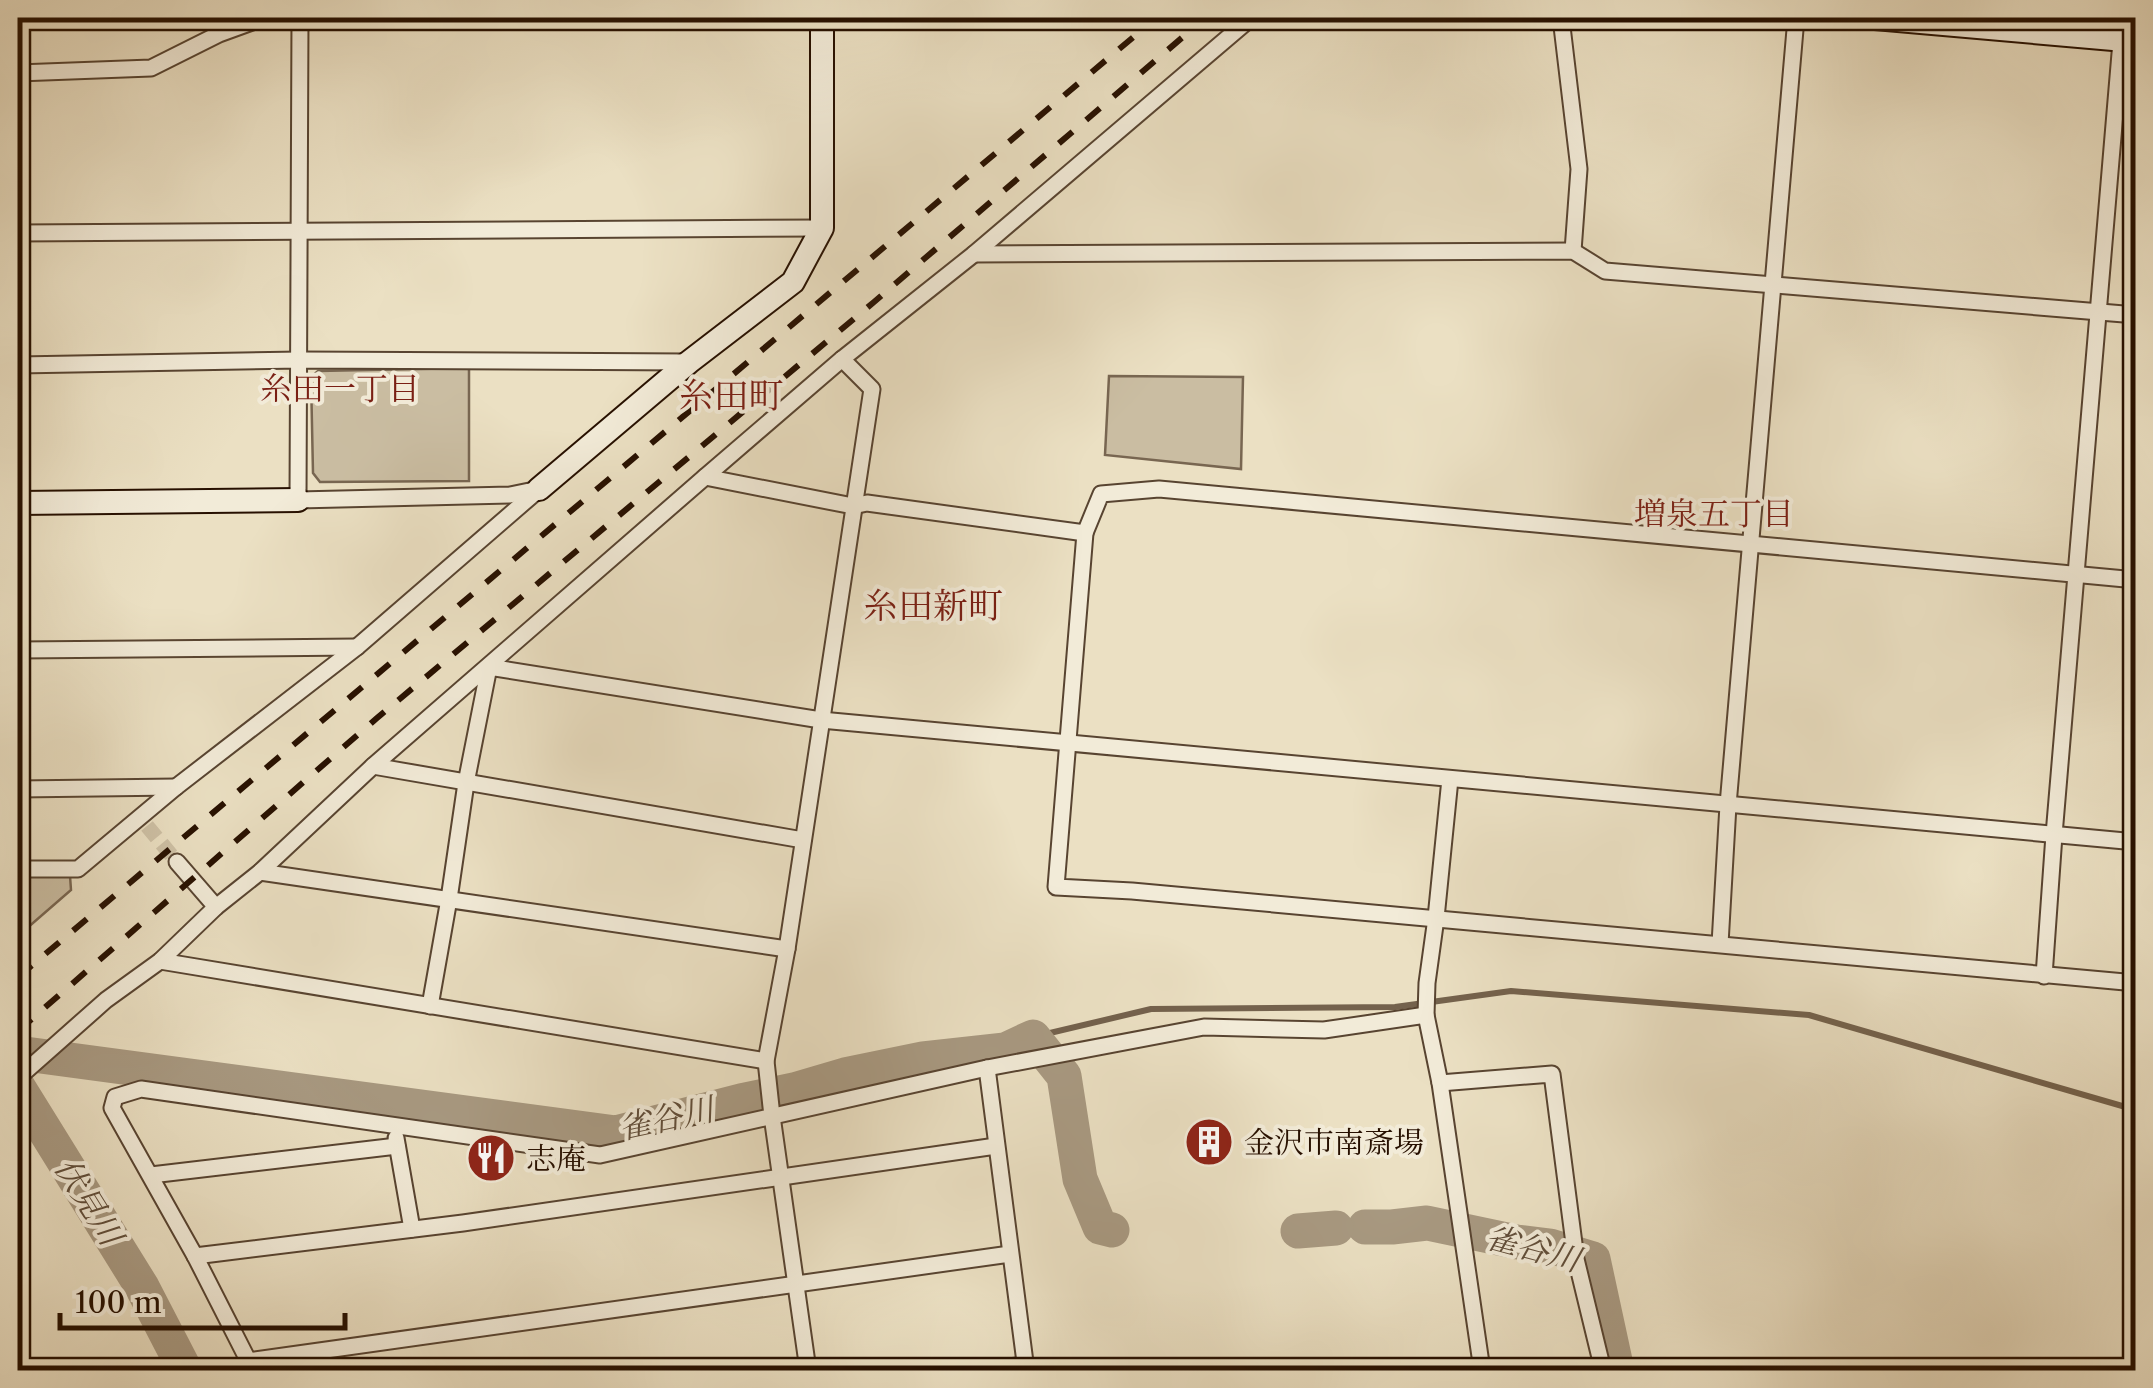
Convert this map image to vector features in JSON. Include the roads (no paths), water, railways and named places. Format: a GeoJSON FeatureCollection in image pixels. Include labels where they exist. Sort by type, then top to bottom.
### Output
{"type":"FeatureCollection","features":[{"type":"Feature","properties":{"kind":"street"},"geometry":{"type":"LineString","coordinates":[[18,73],[151,68],[263,18]]}},
{"type":"Feature","properties":{"kind":"street"},"geometry":{"type":"LineString","coordinates":[[298,500],[300,18]]}},
{"type":"Feature","properties":{"kind":"street"},"geometry":{"type":"LineString","coordinates":[[18,869],[78,868],[143,822],[176,787],[357,647],[689,362],[792,282],[822,228],[822,18]]}},
{"type":"Feature","properties":{"kind":"street"},"geometry":{"type":"LineString","coordinates":[[18,1078],[106,1000],[160,961],[373,766],[842,359],[974,254],[1251,18]]}},
{"type":"Feature","properties":{"kind":"street"},"geometry":{"type":"LineString","coordinates":[[1561,18],[1579,168],[1573,251]]}},
{"type":"Feature","properties":{"kind":"street"},"geometry":{"type":"LineString","coordinates":[[1720,944],[1728,805],[1796,18]]}},
{"type":"Feature","properties":{"kind":"street"},"geometry":{"type":"LineString","coordinates":[[1875,18],[2127,33],[2098,311],[2044,976]]}},
{"type":"Feature","properties":{"kind":"street"},"geometry":{"type":"LineString","coordinates":[[18,233],[822,228]]}},
{"type":"Feature","properties":{"kind":"street"},"geometry":{"type":"LineString","coordinates":[[974,254],[1573,251],[1605,271],[2136,315]]}},
{"type":"Feature","properties":{"kind":"street"},"geometry":{"type":"LineString","coordinates":[[808,1370],[766,1061],[787,949],[872,389],[842,359]]}},
{"type":"Feature","properties":{"kind":"street"},"geometry":{"type":"LineString","coordinates":[[18,365],[300,360],[689,362]]}},
{"type":"Feature","properties":{"kind":"street"},"geometry":{"type":"LineString","coordinates":[[705,477],[853,506],[867,503],[1086,534]]}},
{"type":"Feature","properties":{"kind":"street"},"geometry":{"type":"LineString","coordinates":[[18,503],[510,496],[539,489]]}},
{"type":"Feature","properties":{"kind":"street"},"geometry":{"type":"LineString","coordinates":[[2136,580],[1159,490],[1101,494],[1086,534],[1056,887],[2136,983]]}},
{"type":"Feature","properties":{"kind":"street"},"geometry":{"type":"LineString","coordinates":[[18,650],[357,647]]}},
{"type":"Feature","properties":{"kind":"street"},"geometry":{"type":"LineString","coordinates":[[489,667],[821,720],[2136,842]]}},
{"type":"Feature","properties":{"kind":"street"},"geometry":{"type":"LineString","coordinates":[[430,1006],[489,667]]}},
{"type":"Feature","properties":{"kind":"street"},"geometry":{"type":"LineString","coordinates":[[373,766],[803,840]]}},
{"type":"Feature","properties":{"kind":"street"},"geometry":{"type":"LineString","coordinates":[[1450,779],[1426,1010],[1482,1370]]}},
{"type":"Feature","properties":{"kind":"street"},"geometry":{"type":"LineString","coordinates":[[18,790],[176,787]]}},
{"type":"Feature","properties":{"kind":"street"},"geometry":{"type":"LineString","coordinates":[[177,862],[216,906]]}},
{"type":"Feature","properties":{"kind":"street"},"geometry":{"type":"LineString","coordinates":[[260,872],[787,949]]}},
{"type":"Feature","properties":{"kind":"street"},"geometry":{"type":"LineString","coordinates":[[160,961],[766,1061]]}},
{"type":"Feature","properties":{"kind":"street"},"geometry":{"type":"LineString","coordinates":[[1010,1254],[251,1366],[112,1108],[115,1096],[141,1089],[600,1155],[771,1112],[1204,1027],[1324,1030],[1426,1010]]}},
{"type":"Feature","properties":{"kind":"street"},"geometry":{"type":"LineString","coordinates":[[986,1370],[1026,1368],[987,1068]]}},
{"type":"Feature","properties":{"kind":"street"},"geometry":{"type":"LineString","coordinates":[[1440,1083],[1552,1074],[1576,1260],[1603,1370]]}},
{"type":"Feature","properties":{"kind":"street"},"geometry":{"type":"LineString","coordinates":[[393,1125],[412,1229]]}},
{"type":"Feature","properties":{"kind":"street"},"geometry":{"type":"LineString","coordinates":[[151,1176],[397,1146]]}},
{"type":"Feature","properties":{"kind":"street"},"geometry":{"type":"LineString","coordinates":[[195,1256],[996,1146]]}},
{"type":"Feature","properties":{"kind":"street"},"geometry":{"type":"LineString","coordinates":[[18,1304],[18,1339]]}},
{"type":"Feature","properties":{"kind":"waterway"},"geometry":{"type":"LineString","coordinates":[[1033,1037],[1151,1009],[1395,1007],[1511,991],[1809,1015],[2136,1110]]}},
{"type":"Feature","properties":{"kind":"waterway","name":"雀谷川"},"geometry":{"type":"LineString","coordinates":[[18,1053],[616,1133],[845,1075],[923,1059],[1005,1050],[1033,1037],[1064,1076],[1080,1179],[1100,1227],[1112,1230]]}},
{"type":"Feature","properties":{"kind":"waterway","name":"伏見川"},"geometry":{"type":"LineString","coordinates":[[18,1087],[142,1287],[185,1370]]}},
{"type":"Feature","properties":{"kind":"waterway","name":"雀谷川"},"geometry":{"type":"LineString","coordinates":[[1365,1227],[1427,1223],[1550,1246],[1593,1259],[1617,1370]]}},
{"type":"Feature","properties":{"kind":"waterway","name":"雀谷川"},"geometry":{"type":"LineString","coordinates":[[1298,1231],[1336,1228]]}},
{"type":"Feature","properties":{"kind":"tunnel"},"geometry":{"type":"LineString","coordinates":[[147,826],[177,862]]}},
{"type":"Feature","properties":{"kind":"railway"},"geometry":{"type":"LineString","coordinates":[[18,977],[1156,18]]}},
{"type":"Feature","properties":{"kind":"railway"},"geometry":{"type":"LineString","coordinates":[[18,1031],[377,718],[874,302],[1205,18]]}},
{"type":"Feature","properties":{"kind":"place","name":"金沢市南斎場"},"geometry":{"type":"Point","coordinates":[1209,1142]}},
{"type":"Feature","properties":{"kind":"place","name":"志庵"},"geometry":{"type":"Point","coordinates":[491,1158]}},
{"type":"Feature","properties":{"kind":"district","name":"糸田一丁目"},"geometry":{"type":"Point","coordinates":[340,388]}},
{"type":"Feature","properties":{"kind":"district","name":"糸田町"},"geometry":{"type":"Point","coordinates":[731,395]}},
{"type":"Feature","properties":{"kind":"district","name":"増泉五丁目"},"geometry":{"type":"Point","coordinates":[1714,513]}},
{"type":"Feature","properties":{"kind":"district","name":"糸田新町"},"geometry":{"type":"Point","coordinates":[933,605]}}]}
